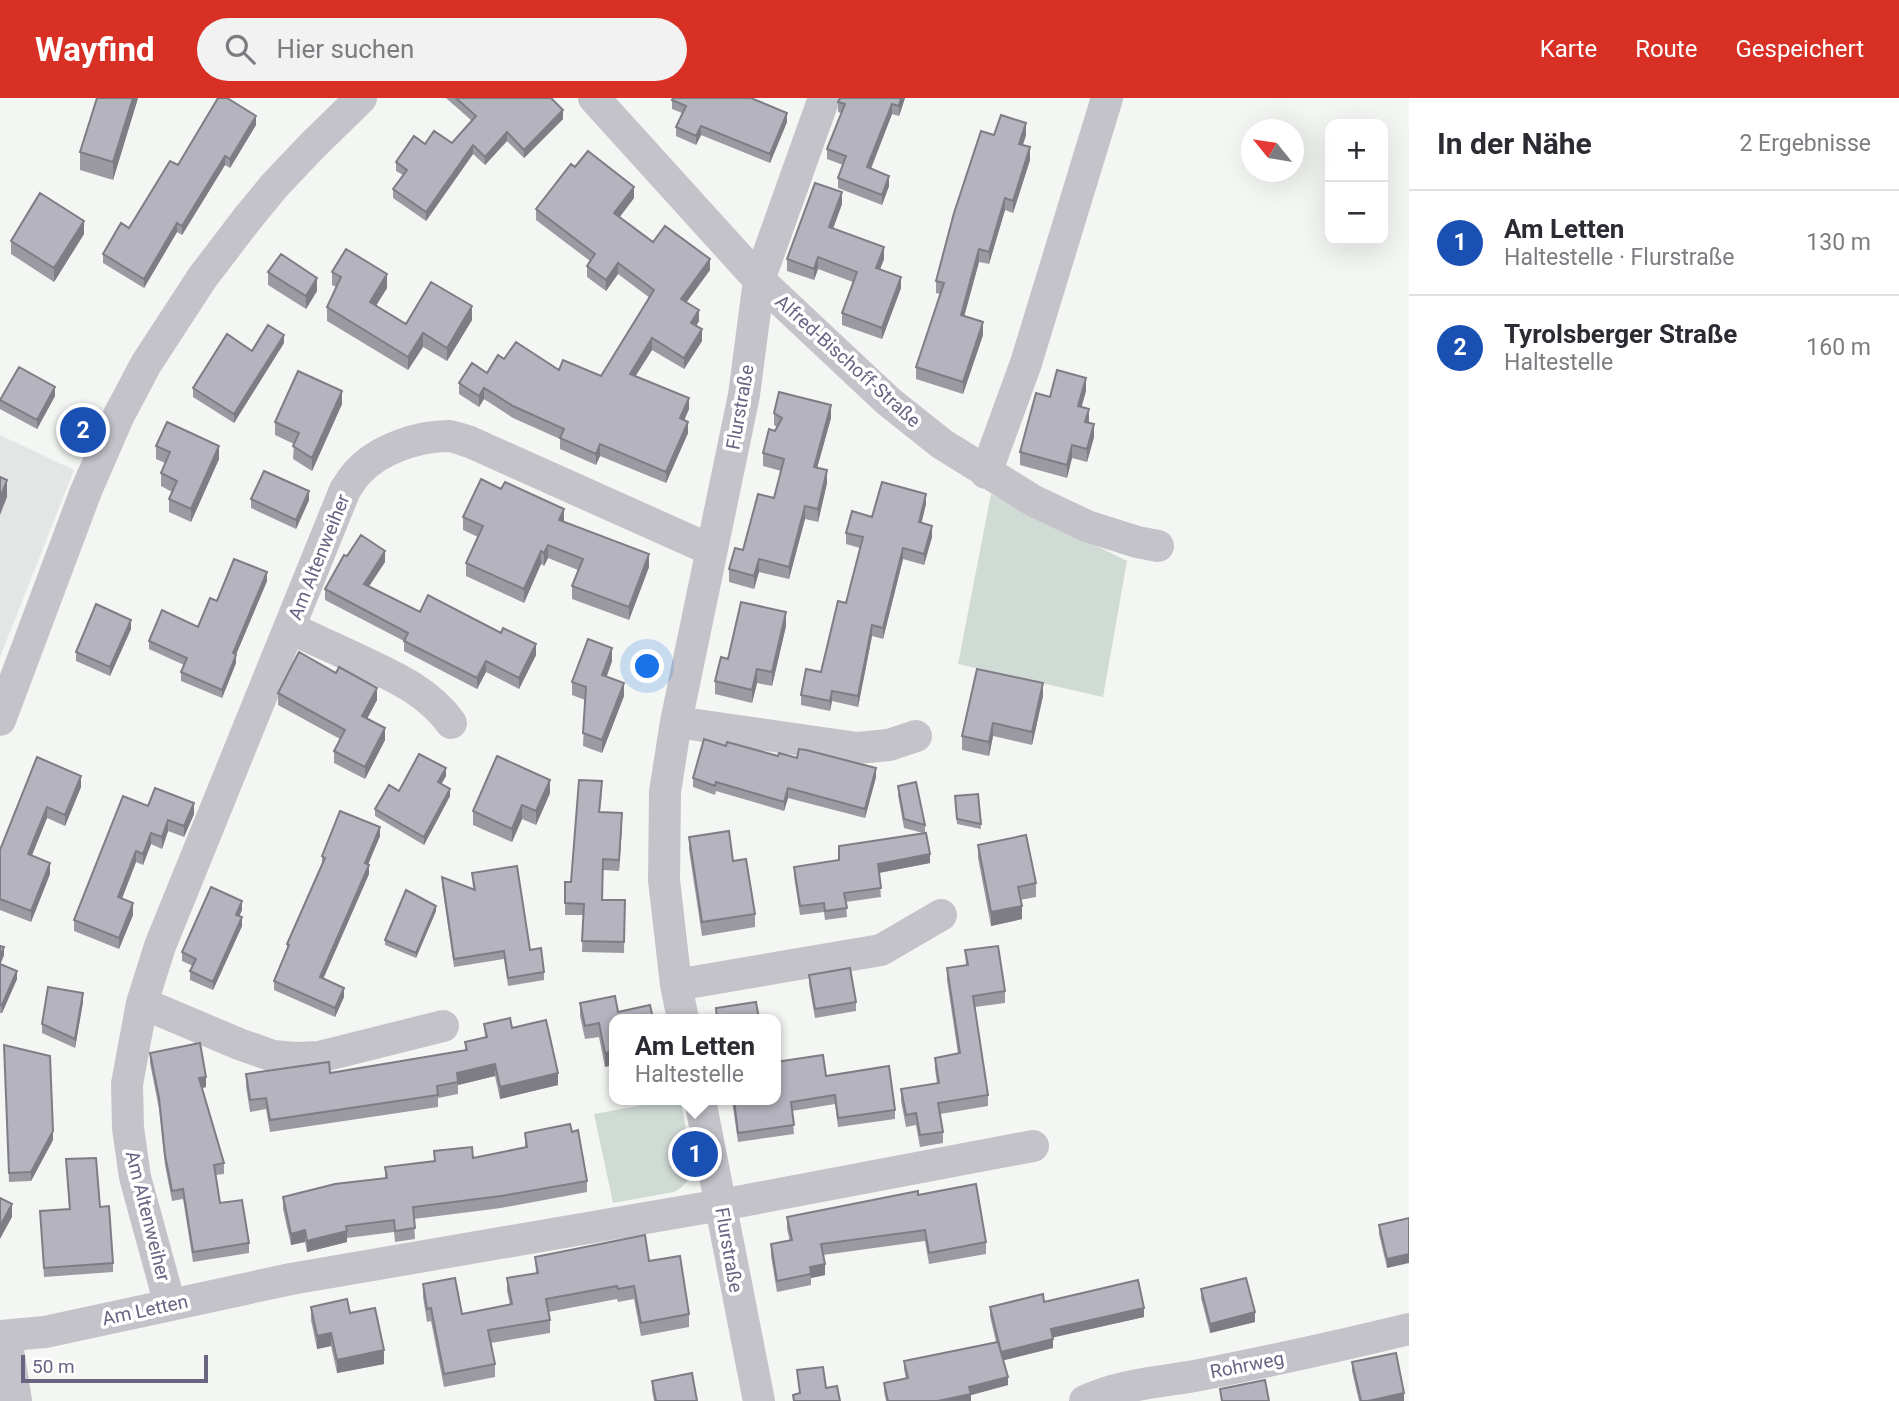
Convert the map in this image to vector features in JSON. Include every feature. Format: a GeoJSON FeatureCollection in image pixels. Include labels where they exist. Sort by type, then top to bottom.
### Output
{"type":"FeatureCollection","features":[{"type":"Feature","properties":{"kind":"street"},"geometry":{"type":"LineString","coordinates":[[0,720],[86,491],[119,415],[146,364],[202,278],[247,219],[302,157],[361,98]]}},
{"type":"Feature","properties":{"kind":"street","name":"Alfred-Bischoff-Straße"},"geometry":{"type":"LineString","coordinates":[[594,98],[759,280],[888,401],[942,444],[1034,501],[1087,526],[1158,546]]}},
{"type":"Feature","properties":{"kind":"street","name":"Flurstraße"},"geometry":{"type":"LineString","coordinates":[[682,1014],[664,880],[665,792],[676,722],[744,395],[759,280],[824,98]]}},
{"type":"Feature","properties":{"kind":"street"},"geometry":{"type":"LineString","coordinates":[[986,473],[1026,363],[1107,98]]}},
{"type":"Feature","properties":{"kind":"street","name":"Am Altenweiher"},"geometry":{"type":"LineString","coordinates":[[170,1305],[135,1177],[128,1128],[127,1084],[142,1003],[160,946],[345,490],[359,471],[397,446],[451,436],[470,442],[711,550]]}},
{"type":"Feature","properties":{"kind":"street"},"geometry":{"type":"LineString","coordinates":[[290,628],[400,679],[423,694],[451,723]]}},
{"type":"Feature","properties":{"kind":"street"},"geometry":{"type":"LineString","coordinates":[[676,722],[856,748],[889,745],[916,736]]}},
{"type":"Feature","properties":{"kind":"street"},"geometry":{"type":"LineString","coordinates":[[676,985],[881,950],[941,915]]}},
{"type":"Feature","properties":{"kind":"street"},"geometry":{"type":"LineString","coordinates":[[142,1003],[273,1056],[296,1058],[319,1057],[443,1026]]}},
{"type":"Feature","properties":{"kind":"street","name":"Flurstraße"},"geometry":{"type":"LineString","coordinates":[[701,1105],[759,1401]]}},
{"type":"Feature","properties":{"kind":"street","name":"Am Letten"},"geometry":{"type":"LineString","coordinates":[[3,1337],[45,1332],[305,1277],[721,1205],[1033,1146]]}},
{"type":"Feature","properties":{"kind":"street","name":"Rohrweg"},"geometry":{"type":"LineString","coordinates":[[1085,1401],[1133,1387],[1304,1354],[1409,1329]]}},
{"type":"Feature","properties":{"kind":"street"},"geometry":{"type":"LineString","coordinates":[[3,1337],[16,1401]]}},
{"type":"Feature","properties":{"kind":"shaded area"},"geometry":{"type":"Polygon","coordinates":[[[0,435],[74,470],[0,657],[0,435]]]}},
{"type":"Feature","properties":{"kind":"shaded area"},"geometry":{"type":"Polygon","coordinates":[[[991,494],[1127,561],[1103,697],[958,664],[991,494]]]}},
{"type":"Feature","properties":{"kind":"shaded area"},"geometry":{"type":"Polygon","coordinates":[[[644,1105],[681,1105],[691,1154],[692,1169],[687,1181],[674,1192],[613,1203],[594,1114],[644,1105]]]}},
{"type":"Feature","properties":{"kind":"building"},"geometry":{"type":"Polygon","coordinates":[[[97,98],[133,98],[113,162],[80,152],[97,98]]]}},
{"type":"Feature","properties":{"kind":"building"},"geometry":{"type":"Polygon","coordinates":[[[218,98],[227,98],[256,116],[230,159],[225,156],[182,226],[177,223],[144,279],[103,254],[121,223],[129,228],[170,161],[178,165],[218,98]]]}},
{"type":"Feature","properties":{"kind":"building"},"geometry":{"type":"Polygon","coordinates":[[[456,98],[551,98],[563,110],[524,150],[507,132],[485,157],[473,145],[426,212],[393,189],[407,170],[396,162],[414,136],[425,144],[434,131],[452,143],[476,116],[456,98]]]}},
{"type":"Feature","properties":{"kind":"building"},"geometry":{"type":"Polygon","coordinates":[[[751,98],[787,113],[770,154],[701,126],[696,136],[676,127],[686,106],[672,100],[751,98]]]}},
{"type":"Feature","properties":{"kind":"building"},"geometry":{"type":"Polygon","coordinates":[[[840,98],[901,98],[899,106],[892,104],[867,167],[889,176],[882,195],[838,178],[846,156],[827,149],[845,104],[838,102],[840,98]]]}},
{"type":"Feature","properties":{"kind":"building"},"geometry":{"type":"Polygon","coordinates":[[[1001,115],[1026,123],[1019,144],[1030,147],[1013,201],[1005,198],[989,252],[979,249],[961,315],[983,322],[963,382],[916,367],[944,283],[936,281],[954,213],[981,131],[994,135],[1001,115]]]}},
{"type":"Feature","properties":{"kind":"building"},"geometry":{"type":"Polygon","coordinates":[[[588,151],[634,187],[614,213],[653,242],[665,226],[710,259],[681,299],[699,310],[691,323],[702,329],[684,358],[652,338],[630,374],[689,398],[680,418],[688,422],[666,472],[600,444],[596,454],[560,438],[564,429],[513,406],[484,388],[479,396],[459,383],[472,363],[487,373],[498,355],[504,359],[516,342],[559,370],[563,360],[601,376],[654,290],[618,263],[606,280],[587,266],[595,254],[536,209],[571,164],[575,167],[588,151]]]}},
{"type":"Feature","properties":{"kind":"building"},"geometry":{"type":"Polygon","coordinates":[[[815,183],[842,192],[829,227],[884,247],[876,268],[901,277],[882,328],[842,313],[857,272],[818,257],[814,269],[787,259],[815,183]]]}},
{"type":"Feature","properties":{"kind":"building"},"geometry":{"type":"Polygon","coordinates":[[[40,193],[84,221],[54,268],[11,241],[40,193]]]}},
{"type":"Feature","properties":{"kind":"building"},"geometry":{"type":"Polygon","coordinates":[[[346,249],[387,274],[370,302],[406,324],[431,282],[472,306],[447,348],[423,333],[408,357],[327,307],[341,277],[332,272],[346,249]]]}},
{"type":"Feature","properties":{"kind":"building"},"geometry":{"type":"Polygon","coordinates":[[[281,254],[317,278],[306,296],[268,272],[281,254]]]}},
{"type":"Feature","properties":{"kind":"building"},"geometry":{"type":"Polygon","coordinates":[[[268,325],[284,335],[234,414],[193,388],[227,334],[252,351],[268,325]]]}},
{"type":"Feature","properties":{"kind":"building"},"geometry":{"type":"Polygon","coordinates":[[[19,367],[55,387],[37,420],[0,400],[19,367]]]}},
{"type":"Feature","properties":{"kind":"building"},"geometry":{"type":"Polygon","coordinates":[[[1057,370],[1086,378],[1078,406],[1089,409],[1085,422],[1094,424],[1087,449],[1072,445],[1067,465],[1020,452],[1036,393],[1050,397],[1057,370]]]}},
{"type":"Feature","properties":{"kind":"building"},"geometry":{"type":"Polygon","coordinates":[[[298,371],[342,391],[312,458],[293,446],[299,433],[275,422],[298,371]]]}},
{"type":"Feature","properties":{"kind":"building"},"geometry":{"type":"Polygon","coordinates":[[[779,392],[831,405],[814,467],[827,470],[818,509],[805,506],[789,567],[759,559],[754,576],[729,569],[735,548],[743,550],[758,494],[774,498],[784,459],[763,453],[769,429],[775,431],[782,418],[774,413],[779,392]]]}},
{"type":"Feature","properties":{"kind":"building"},"geometry":{"type":"Polygon","coordinates":[[[167,422],[219,446],[191,509],[169,499],[177,481],[161,473],[170,452],[156,446],[167,422]]]}},
{"type":"Feature","properties":{"kind":"building"},"geometry":{"type":"Polygon","coordinates":[[[264,471],[309,491],[296,520],[251,499],[264,471]]]}},
{"type":"Feature","properties":{"kind":"building"},"geometry":{"type":"Polygon","coordinates":[[[0,477],[7,480],[0,498],[0,477]]]}},
{"type":"Feature","properties":{"kind":"building"},"geometry":{"type":"Polygon","coordinates":[[[481,479],[501,489],[505,482],[564,509],[559,520],[649,554],[629,607],[572,586],[583,559],[548,545],[544,553],[541,551],[524,589],[466,563],[483,526],[463,517],[481,479]]]}},
{"type":"Feature","properties":{"kind":"building"},"geometry":{"type":"Polygon","coordinates":[[[882,482],[926,494],[919,522],[932,526],[924,554],[903,548],[883,628],[872,625],[858,696],[832,691],[830,701],[801,695],[806,669],[821,672],[838,601],[846,603],[863,537],[846,533],[852,511],[872,517],[882,482]]]}},
{"type":"Feature","properties":{"kind":"building"},"geometry":{"type":"Polygon","coordinates":[[[361,535],[385,551],[364,584],[420,612],[428,595],[501,633],[503,628],[536,644],[519,678],[486,661],[477,678],[404,641],[408,633],[325,589],[344,555],[347,556],[361,535]]]}},
{"type":"Feature","properties":{"kind":"building"},"geometry":{"type":"Polygon","coordinates":[[[234,559],[267,572],[233,653],[236,655],[222,690],[181,672],[187,658],[149,641],[162,610],[198,627],[210,598],[217,601],[234,559]]]}},
{"type":"Feature","properties":{"kind":"building"},"geometry":{"type":"Polygon","coordinates":[[[741,602],[786,612],[772,672],[757,669],[752,690],[715,681],[721,657],[728,659],[741,602]]]}},
{"type":"Feature","properties":{"kind":"building"},"geometry":{"type":"Polygon","coordinates":[[[96,604],[131,620],[110,667],[76,652],[96,604]]]}},
{"type":"Feature","properties":{"kind":"building"},"geometry":{"type":"Polygon","coordinates":[[[588,639],[612,648],[602,675],[624,683],[602,740],[583,733],[586,687],[572,682],[588,639]]]}},
{"type":"Feature","properties":{"kind":"building"},"geometry":{"type":"Polygon","coordinates":[[[299,652],[336,673],[339,667],[377,688],[362,716],[385,728],[365,767],[334,751],[345,730],[278,693],[299,652]]]}},
{"type":"Feature","properties":{"kind":"building"},"geometry":{"type":"Polygon","coordinates":[[[977,669],[1043,683],[1032,732],[993,723],[989,742],[962,736],[977,669]]]}},
{"type":"Feature","properties":{"kind":"building"},"geometry":{"type":"Polygon","coordinates":[[[704,739],[726,746],[727,742],[778,756],[779,753],[797,758],[799,749],[806,750],[876,768],[865,809],[788,788],[784,802],[716,782],[715,786],[693,778],[704,739]]]}},
{"type":"Feature","properties":{"kind":"building"},"geometry":{"type":"Polygon","coordinates":[[[419,754],[446,768],[438,782],[450,789],[424,837],[375,809],[389,785],[399,791],[419,754]]]}},
{"type":"Feature","properties":{"kind":"building"},"geometry":{"type":"Polygon","coordinates":[[[497,756],[550,780],[536,811],[522,805],[512,829],[473,811],[497,756]]]}},
{"type":"Feature","properties":{"kind":"building"},"geometry":{"type":"Polygon","coordinates":[[[37,757],[81,776],[65,815],[47,807],[28,854],[50,863],[31,911],[0,899],[0,850],[37,757]]]}},
{"type":"Feature","properties":{"kind":"building"},"geometry":{"type":"Polygon","coordinates":[[[579,780],[602,781],[599,812],[622,813],[619,860],[603,859],[602,900],[625,900],[624,942],[582,941],[584,904],[565,903],[565,882],[571,882],[579,780]]]}},
{"type":"Feature","properties":{"kind":"building"},"geometry":{"type":"Polygon","coordinates":[[[916,782],[925,825],[904,819],[898,786],[916,782]]]}},
{"type":"Feature","properties":{"kind":"building"},"geometry":{"type":"Polygon","coordinates":[[[155,788],[194,803],[184,826],[168,820],[162,837],[151,833],[143,854],[136,851],[118,897],[133,903],[119,938],[74,920],[123,796],[148,806],[155,788]]]}},
{"type":"Feature","properties":{"kind":"building"},"geometry":{"type":"Polygon","coordinates":[[[978,794],[981,824],[957,819],[955,796],[978,794]]]}},
{"type":"Feature","properties":{"kind":"building"},"geometry":{"type":"Polygon","coordinates":[[[340,811],[380,827],[365,863],[369,865],[320,977],[344,988],[335,1008],[274,981],[289,945],[287,944],[325,858],[322,856],[340,811]]]}},
{"type":"Feature","properties":{"kind":"building"},"geometry":{"type":"Polygon","coordinates":[[[729,831],[733,861],[746,859],[755,914],[702,922],[689,837],[729,831]]]}},
{"type":"Feature","properties":{"kind":"building"},"geometry":{"type":"Polygon","coordinates":[[[926,833],[930,854],[878,864],[881,888],[844,893],[847,908],[825,911],[824,903],[800,906],[794,867],[839,860],[839,846],[926,833]]]}},
{"type":"Feature","properties":{"kind":"building"},"geometry":{"type":"Polygon","coordinates":[[[1026,835],[1036,883],[1018,887],[1022,906],[991,912],[978,845],[1026,835]]]}},
{"type":"Feature","properties":{"kind":"building"},"geometry":{"type":"Polygon","coordinates":[[[517,866],[530,950],[541,948],[544,972],[508,978],[504,951],[454,959],[442,877],[475,890],[472,873],[517,866]]]}},
{"type":"Feature","properties":{"kind":"building"},"geometry":{"type":"Polygon","coordinates":[[[211,887],[242,901],[236,915],[242,917],[213,982],[190,971],[196,959],[182,952],[211,887]]]}},
{"type":"Feature","properties":{"kind":"building"},"geometry":{"type":"Polygon","coordinates":[[[406,890],[436,906],[416,953],[385,940],[406,890]]]}},
{"type":"Feature","properties":{"kind":"building"},"geometry":{"type":"Polygon","coordinates":[[[998,946],[1005,991],[973,996],[988,1095],[938,1103],[943,1132],[920,1135],[916,1113],[906,1115],[901,1089],[939,1083],[935,1058],[960,1053],[947,968],[968,965],[965,950],[998,946]]]}},
{"type":"Feature","properties":{"kind":"building"},"geometry":{"type":"Polygon","coordinates":[[[0,964],[17,971],[2,1005],[0,1005],[0,964]]]}},
{"type":"Feature","properties":{"kind":"building"},"geometry":{"type":"Polygon","coordinates":[[[850,968],[856,1002],[815,1009],[809,975],[850,968]]]}},
{"type":"Feature","properties":{"kind":"building"},"geometry":{"type":"Polygon","coordinates":[[[48,987],[83,993],[75,1039],[42,1024],[48,987]]]}},
{"type":"Feature","properties":{"kind":"building"},"geometry":{"type":"Polygon","coordinates":[[[615,996],[618,1012],[650,1005],[652,1014],[609,1014],[609,1052],[605,1053],[599,1023],[585,1026],[580,1003],[615,996]]]}},
{"type":"Feature","properties":{"kind":"building"},"geometry":{"type":"Polygon","coordinates":[[[756,1002],[758,1014],[717,1014],[716,1008],[756,1002]]]}},
{"type":"Feature","properties":{"kind":"building"},"geometry":{"type":"Polygon","coordinates":[[[510,1018],[512,1028],[546,1020],[558,1073],[500,1087],[495,1064],[457,1073],[458,1082],[437,1086],[438,1095],[270,1120],[266,1098],[250,1100],[246,1074],[329,1062],[330,1073],[467,1050],[465,1042],[487,1037],[484,1024],[510,1018]]]}},
{"type":"Feature","properties":{"kind":"building"},"geometry":{"type":"Polygon","coordinates":[[[200,1043],[206,1077],[199,1078],[224,1163],[214,1165],[220,1203],[242,1200],[249,1243],[193,1252],[183,1189],[172,1191],[150,1053],[200,1043]]]}},
{"type":"Feature","properties":{"kind":"building"},"geometry":{"type":"Polygon","coordinates":[[[4,1045],[50,1056],[53,1131],[31,1172],[9,1173],[4,1045]]]}},
{"type":"Feature","properties":{"kind":"building"},"geometry":{"type":"Polygon","coordinates":[[[823,1055],[826,1076],[889,1066],[895,1110],[838,1118],[835,1095],[791,1102],[794,1125],[738,1133],[735,1105],[781,1105],[781,1061],[823,1055]]]}},
{"type":"Feature","properties":{"kind":"building"},"geometry":{"type":"Polygon","coordinates":[[[570,1124],[572,1132],[578,1130],[587,1181],[501,1196],[413,1207],[415,1228],[395,1231],[394,1220],[346,1226],[347,1231],[307,1241],[305,1230],[291,1234],[283,1197],[335,1184],[387,1178],[385,1167],[435,1161],[434,1151],[472,1147],[473,1158],[527,1147],[525,1133],[570,1124]]]}},
{"type":"Feature","properties":{"kind":"building"},"geometry":{"type":"Polygon","coordinates":[[[96,1158],[100,1207],[109,1206],[113,1263],[44,1268],[40,1211],[70,1209],[66,1159],[96,1158]]]}},
{"type":"Feature","properties":{"kind":"building"},"geometry":{"type":"Polygon","coordinates":[[[976,1184],[986,1242],[929,1253],[925,1230],[821,1244],[825,1264],[810,1267],[811,1274],[777,1281],[771,1244],[792,1240],[787,1217],[918,1191],[918,1195],[976,1184]]]}},
{"type":"Feature","properties":{"kind":"building"},"geometry":{"type":"Polygon","coordinates":[[[0,1198],[12,1204],[0,1226],[0,1198]]]}},
{"type":"Feature","properties":{"kind":"building"},"geometry":{"type":"Polygon","coordinates":[[[1409,1218],[1409,1254],[1387,1259],[1379,1225],[1409,1218]]]}},
{"type":"Feature","properties":{"kind":"building"},"geometry":{"type":"Polygon","coordinates":[[[645,1235],[649,1261],[680,1256],[689,1314],[641,1323],[634,1286],[618,1289],[617,1286],[546,1299],[550,1320],[488,1330],[495,1364],[444,1374],[431,1308],[427,1309],[423,1284],[455,1278],[462,1314],[512,1304],[507,1278],[538,1273],[535,1257],[645,1235]]]}},
{"type":"Feature","properties":{"kind":"building"},"geometry":{"type":"Polygon","coordinates":[[[1246,1278],[1255,1312],[1210,1324],[1201,1289],[1246,1278]]]}},
{"type":"Feature","properties":{"kind":"building"},"geometry":{"type":"Polygon","coordinates":[[[1138,1280],[1144,1308],[1051,1329],[1053,1339],[1001,1352],[990,1307],[1043,1294],[1044,1302],[1138,1280]]]}},
{"type":"Feature","properties":{"kind":"building"},"geometry":{"type":"Polygon","coordinates":[[[347,1299],[350,1313],[375,1308],[384,1350],[337,1360],[331,1333],[317,1336],[311,1307],[347,1299]]]}},
{"type":"Feature","properties":{"kind":"building"},"geometry":{"type":"Polygon","coordinates":[[[998,1342],[1008,1377],[969,1387],[971,1394],[938,1401],[888,1401],[884,1383],[908,1378],[904,1361],[998,1342]]]}},
{"type":"Feature","properties":{"kind":"building"},"geometry":{"type":"Polygon","coordinates":[[[1396,1353],[1404,1393],[1361,1401],[1352,1362],[1396,1353]]]}},
{"type":"Feature","properties":{"kind":"building"},"geometry":{"type":"Polygon","coordinates":[[[823,1367],[826,1388],[837,1386],[840,1401],[794,1401],[793,1395],[800,1393],[797,1370],[823,1367]]]}},
{"type":"Feature","properties":{"kind":"building"},"geometry":{"type":"Polygon","coordinates":[[[692,1373],[697,1401],[656,1401],[652,1381],[692,1373]]]}},
{"type":"Feature","properties":{"kind":"building"},"geometry":{"type":"Polygon","coordinates":[[[1265,1380],[1269,1401],[1222,1401],[1220,1389],[1265,1380]]]}},
{"type":"Feature","properties":{"kind":"place","name":"Tyrolsberger Straße"},"geometry":{"type":"Point","coordinates":[83,430]}},
{"type":"Feature","properties":{"kind":"place","name":"Am Letten"},"geometry":{"type":"Point","coordinates":[695,1154]}}]}
